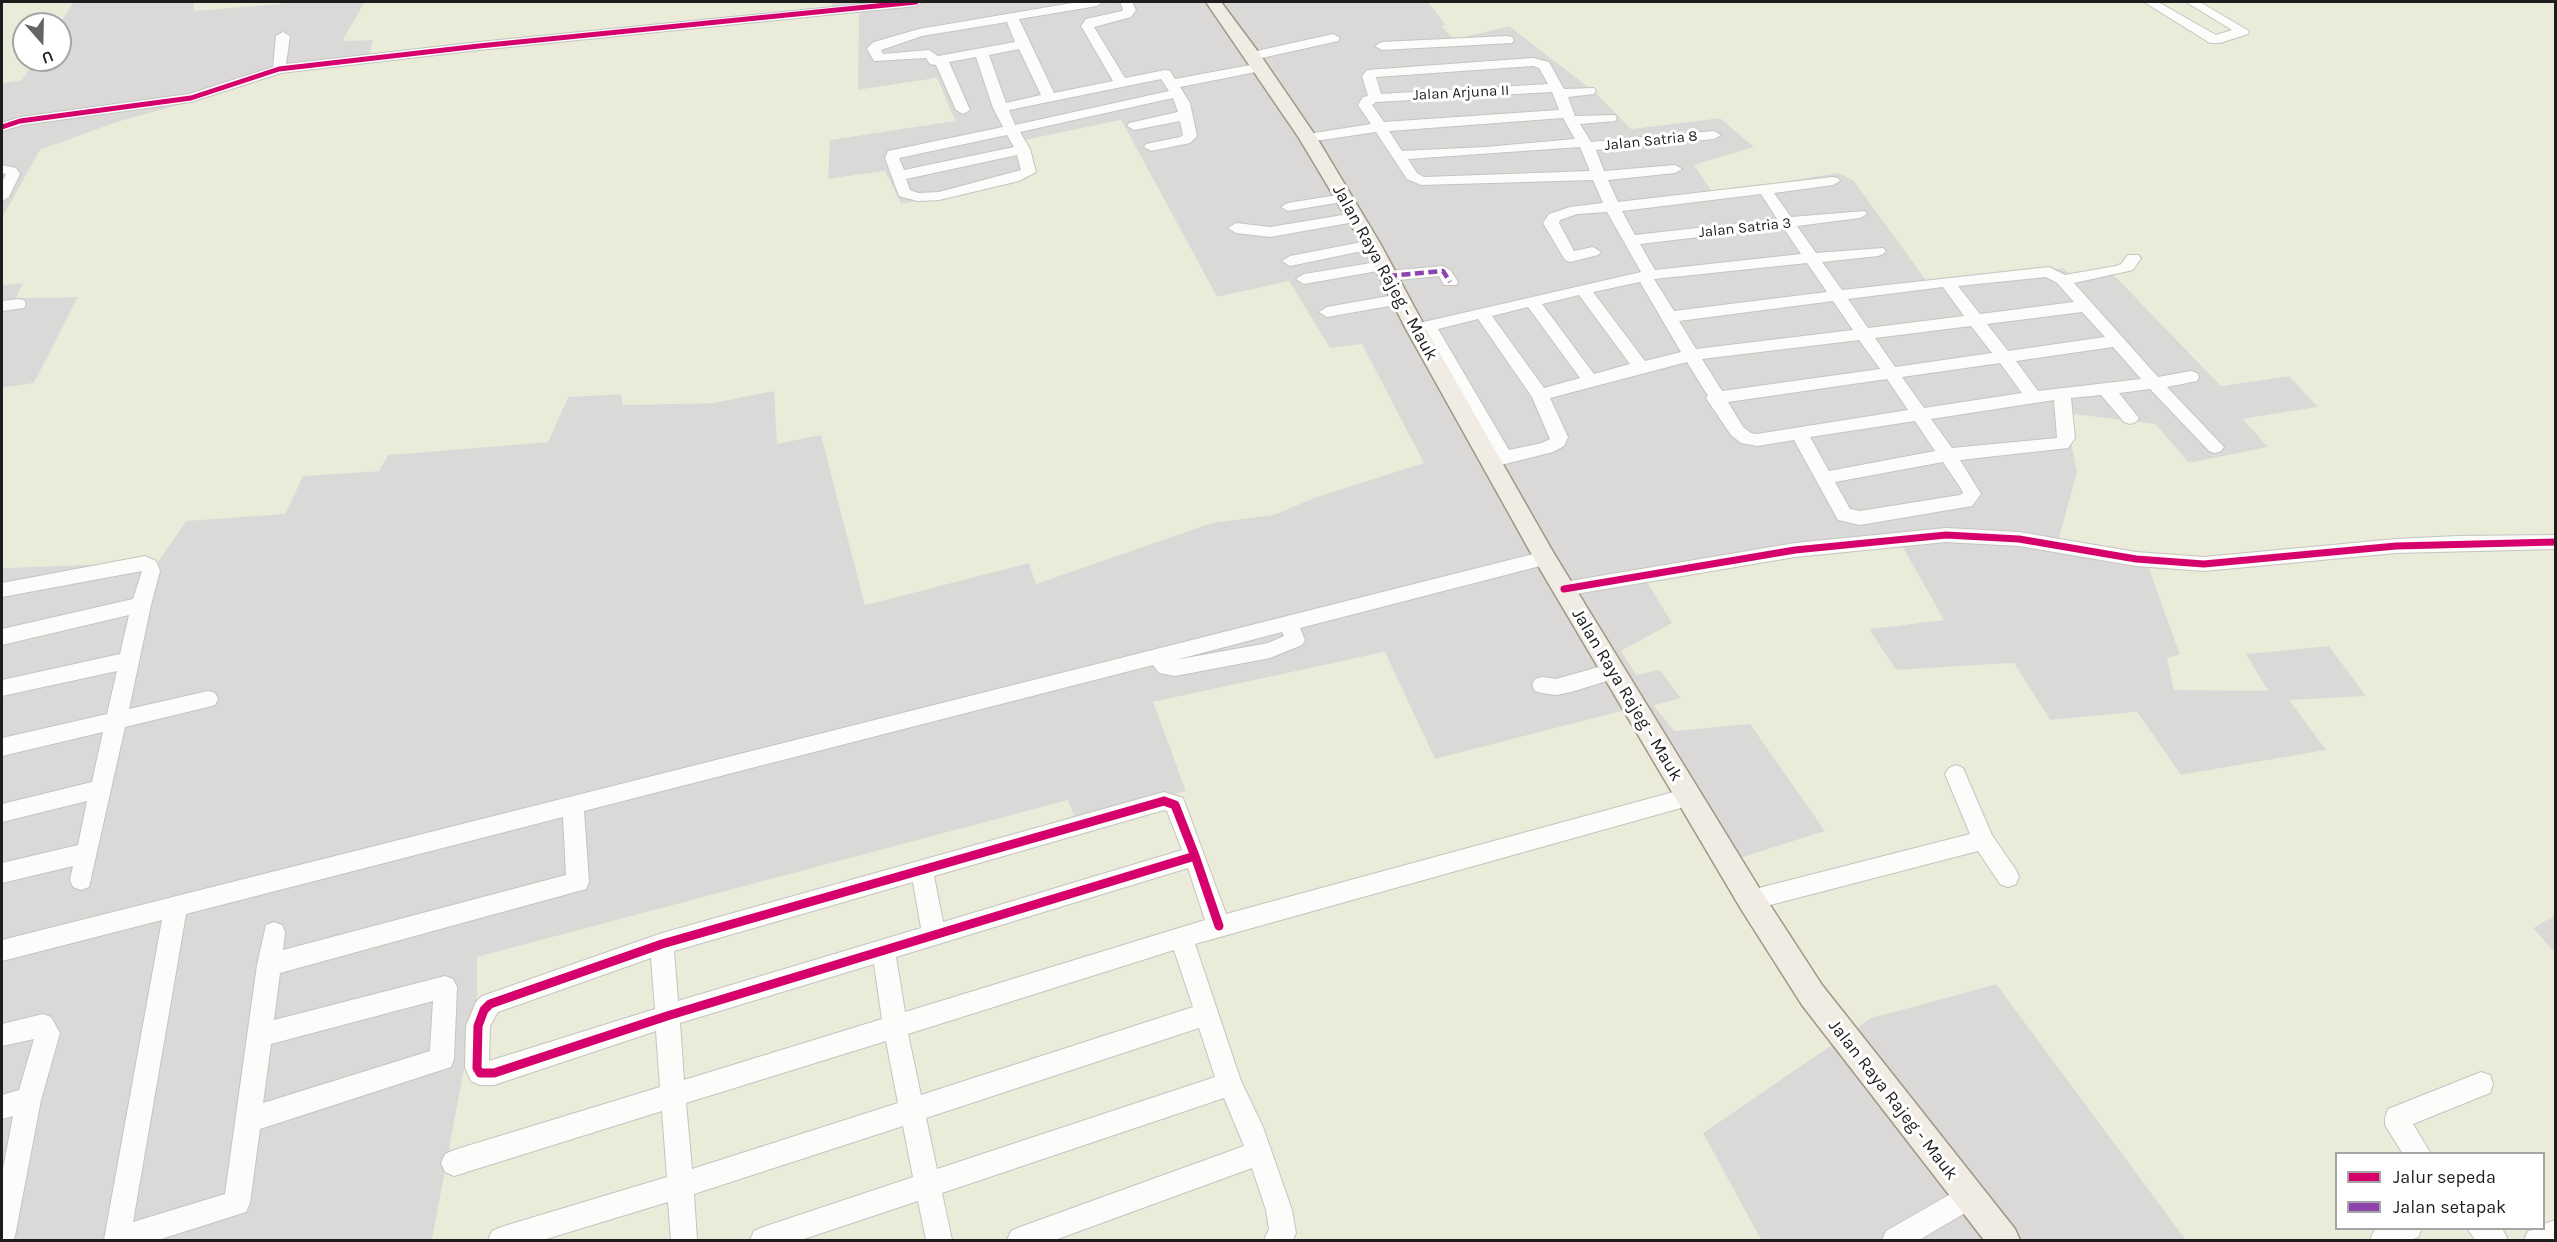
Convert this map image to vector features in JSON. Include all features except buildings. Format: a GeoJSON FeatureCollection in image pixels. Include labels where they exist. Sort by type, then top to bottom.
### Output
{"type":"FeatureCollection","features":[{"type":"Feature","properties":{"kind":"main road","name":"Jalan Raya Rajeg - Mauk"},"geometry":{"type":"LineString","coordinates":[[1213,2],[1308,138],[1372,245],[1400,299],[1422,328],[1497,460],[1545,558],[1751,900],[1812,995],[1968,1197],[2004,1240]]}},
{"type":"Feature","properties":{"kind":"street"},"geometry":{"type":"LineString","coordinates":[[2,127],[20,121],[190,98],[279,69],[479,46],[916,2]]}},
{"type":"Feature","properties":{"kind":"street"},"geometry":{"type":"LineString","coordinates":[[1023,44],[941,60],[933,60],[929,54],[880,58],[874,50],[882,44],[919,33],[1097,2]]}},
{"type":"Feature","properties":{"kind":"street"},"geometry":{"type":"LineString","coordinates":[[1120,82],[1086,26],[1091,22],[1126,14],[1130,10],[1126,2]]}},
{"type":"Feature","properties":{"kind":"street"},"geometry":{"type":"LineString","coordinates":[[2150,2],[2216,40],[2243,31],[2192,2]]}},
{"type":"Feature","properties":{"kind":"street"},"geometry":{"type":"LineString","coordinates":[[1012,18],[1049,98]]}},
{"type":"Feature","properties":{"kind":"street"},"geometry":{"type":"LineString","coordinates":[[279,69],[283,36]]}},
{"type":"Feature","properties":{"kind":"street"},"geometry":{"type":"LineString","coordinates":[[981,52],[1000,108],[1011,129],[1023,149],[1029,172],[1025,175],[939,196],[911,196],[904,193],[891,156],[893,154],[1011,129],[1175,89],[1333,38]]}},
{"type":"Feature","properties":{"kind":"street"},"geometry":{"type":"LineString","coordinates":[[1382,46],[1506,40]]}},
{"type":"Feature","properties":{"kind":"street"},"geometry":{"type":"LineString","coordinates":[[1472,42],[1480,66]]}},
{"type":"Feature","properties":{"kind":"street"},"geometry":{"type":"LineString","coordinates":[[941,60],[963,110]]}},
{"type":"Feature","properties":{"kind":"street"},"geometry":{"type":"LineString","coordinates":[[1675,169],[1622,175],[1597,174],[1488,181],[1420,181],[1412,176],[1379,127],[1371,100],[1369,76],[1372,73],[1533,62],[1541,64],[1548,70],[1569,118],[1585,145],[1597,174],[1612,207],[1669,317],[1715,398],[1737,431],[1746,439],[1769,438],[2034,397],[2191,377]]}},
{"type":"Feature","properties":{"kind":"street"},"geometry":{"type":"LineString","coordinates":[[1000,108],[1165,74],[1175,89],[1186,115],[1190,138],[1151,147]]}},
{"type":"Feature","properties":{"kind":"street","name":"Jalan Arjuna II"},"geometry":{"type":"LineString","coordinates":[[1371,100],[1558,91],[1588,92]]}},
{"type":"Feature","properties":{"kind":"street"},"geometry":{"type":"LineString","coordinates":[[1134,126],[1186,115]]}},
{"type":"Feature","properties":{"kind":"street"},"geometry":{"type":"LineString","coordinates":[[1308,138],[1379,127],[1610,118]]}},
{"type":"Feature","properties":{"kind":"street","name":"Jalan Satria 8"},"geometry":{"type":"LineString","coordinates":[[1398,155],[1585,145],[1714,135]]}},
{"type":"Feature","properties":{"kind":"street"},"geometry":{"type":"LineString","coordinates":[[898,176],[1023,149]]}},
{"type":"Feature","properties":{"kind":"street"},"geometry":{"type":"LineString","coordinates":[[2,169],[13,174],[2,197]]}},
{"type":"Feature","properties":{"kind":"street"},"geometry":{"type":"LineString","coordinates":[[1593,252],[1569,257],[1552,227],[1552,220],[1564,212],[1833,181]]}},
{"type":"Feature","properties":{"kind":"street"},"geometry":{"type":"LineString","coordinates":[[1765,190],[1840,296],[1972,494],[1966,501],[1956,504],[1851,518],[1840,511],[1799,433]]}},
{"type":"Feature","properties":{"kind":"street"},"geometry":{"type":"LineString","coordinates":[[1288,207],[1349,208]]}},
{"type":"Feature","properties":{"kind":"street"},"geometry":{"type":"LineString","coordinates":[[1236,228],[1270,232],[1349,208]]}},
{"type":"Feature","properties":{"kind":"street","name":"Jalan Satria 3"},"geometry":{"type":"LineString","coordinates":[[1630,240],[1860,214]]}},
{"type":"Feature","properties":{"kind":"street"},"geometry":{"type":"LineString","coordinates":[[1290,261],[1372,245]]}},
{"type":"Feature","properties":{"kind":"street"},"geometry":{"type":"LineString","coordinates":[[1422,328],[1583,289],[1648,276],[1878,251]]}},
{"type":"Feature","properties":{"kind":"street"},"geometry":{"type":"LineString","coordinates":[[2063,280],[2120,270],[2127,267],[2133,258]]}},
{"type":"Feature","properties":{"kind":"street"},"geometry":{"type":"LineString","coordinates":[[1304,279],[1386,271],[1443,271],[1450,282]]}},
{"type":"Feature","properties":{"kind":"street"},"geometry":{"type":"LineString","coordinates":[[1669,317],[1947,282],[2053,273],[2063,280],[2154,383],[2215,447]]}},
{"type":"Feature","properties":{"kind":"street"},"geometry":{"type":"LineString","coordinates":[[1947,282],[2034,397]]}},
{"type":"Feature","properties":{"kind":"street"},"geometry":{"type":"LineString","coordinates":[[1583,289],[1641,367]]}},
{"type":"Feature","properties":{"kind":"street"},"geometry":{"type":"LineString","coordinates":[[1327,312],[1400,299]]}},
{"type":"Feature","properties":{"kind":"street"},"geometry":{"type":"LineString","coordinates":[[1532,301],[1591,382]]}},
{"type":"Feature","properties":{"kind":"street"},"geometry":{"type":"LineString","coordinates":[[2,306],[18,304]]}},
{"type":"Feature","properties":{"kind":"street"},"geometry":{"type":"LineString","coordinates":[[1540,395],[1692,355],[2087,306]]}},
{"type":"Feature","properties":{"kind":"street"},"geometry":{"type":"LineString","coordinates":[[1482,314],[1540,395],[1559,437],[1558,442],[1547,448],[1497,460]]}},
{"type":"Feature","properties":{"kind":"street"},"geometry":{"type":"LineString","coordinates":[[1715,398],[2117,341]]}},
{"type":"Feature","properties":{"kind":"street"},"geometry":{"type":"LineString","coordinates":[[2106,389],[2130,418]]}},
{"type":"Feature","properties":{"kind":"street"},"geometry":{"type":"LineString","coordinates":[[1824,478],[1947,455],[2062,444],[2066,438],[2062,394]]}},
{"type":"Feature","properties":{"kind":"street"},"geometry":{"type":"LineString","coordinates":[[1564,589],[1638,574],[1796,550],[1946,535],[2019,539],[2136,559],[2204,564],[2427,544],[2556,542]]}},
{"type":"Feature","properties":{"kind":"street"},"geometry":{"type":"LineString","coordinates":[[2,950],[1545,558]]}},
{"type":"Feature","properties":{"kind":"street"},"geometry":{"type":"LineString","coordinates":[[2,590],[145,562],[151,571],[141,605],[81,880]]}},
{"type":"Feature","properties":{"kind":"street"},"geometry":{"type":"LineString","coordinates":[[2,637],[141,605]]}},
{"type":"Feature","properties":{"kind":"street"},"geometry":{"type":"LineString","coordinates":[[2,688],[130,660]]}},
{"type":"Feature","properties":{"kind":"street"},"geometry":{"type":"LineString","coordinates":[[1542,685],[1556,687],[1613,671]]}},
{"type":"Feature","properties":{"kind":"street"},"geometry":{"type":"LineString","coordinates":[[2,747],[208,699]]}},
{"type":"Feature","properties":{"kind":"street"},"geometry":{"type":"LineString","coordinates":[[1956,774],[1983,840],[2008,877]]}},
{"type":"Feature","properties":{"kind":"street"},"geometry":{"type":"LineString","coordinates":[[2,813],[101,789]]}},
{"type":"Feature","properties":{"kind":"street"},"geometry":{"type":"LineString","coordinates":[[454,1163],[1219,926],[1688,797]]}},
{"type":"Feature","properties":{"kind":"street"},"geometry":{"type":"LineString","coordinates":[[1195,856],[667,1016],[494,1073],[480,1073],[477,1068],[477,1026],[484,1010],[490,1004],[662,944],[1168,800],[1175,805],[1195,856],[1219,926]]}},
{"type":"Feature","properties":{"kind":"street"},"geometry":{"type":"LineString","coordinates":[[269,965],[578,882],[573,805]]}},
{"type":"Feature","properties":{"kind":"street"},"geometry":{"type":"LineString","coordinates":[[1751,900],[1983,840]]}},
{"type":"Feature","properties":{"kind":"street"},"geometry":{"type":"LineString","coordinates":[[2,873],[86,852]]}},
{"type":"Feature","properties":{"kind":"street"},"geometry":{"type":"LineString","coordinates":[[922,871],[934,936]]}},
{"type":"Feature","properties":{"kind":"street"},"geometry":{"type":"LineString","coordinates":[[176,905],[117,1240],[237,1203],[274,932]]}},
{"type":"Feature","properties":{"kind":"street"},"geometry":{"type":"LineString","coordinates":[[1182,939],[1230,1084],[1250,1127],[1282,1224],[1282,1233],[1277,1240]]}},
{"type":"Feature","properties":{"kind":"street"},"geometry":{"type":"LineString","coordinates":[[662,944],[684,1240]]}},
{"type":"Feature","properties":{"kind":"street"},"geometry":{"type":"LineString","coordinates":[[884,950],[895,1027],[939,1240]]}},
{"type":"Feature","properties":{"kind":"street"},"geometry":{"type":"LineString","coordinates":[[248,1120],[442,1059],[445,987],[260,1035]]}},
{"type":"Feature","properties":{"kind":"street"},"geometry":{"type":"LineString","coordinates":[[501,1240],[680,1186],[1207,1014]]}},
{"type":"Feature","properties":{"kind":"street"},"geometry":{"type":"LineString","coordinates":[[2,1035],[43,1024],[48,1034],[7,1188],[2,1236]]}},
{"type":"Feature","properties":{"kind":"street"},"geometry":{"type":"LineString","coordinates":[[763,1240],[1230,1084]]}},
{"type":"Feature","properties":{"kind":"street"},"geometry":{"type":"LineString","coordinates":[[2418,1152],[2398,1125],[2397,1118],[2481,1084]]}},
{"type":"Feature","properties":{"kind":"street"},"geometry":{"type":"LineString","coordinates":[[2,1107],[29,1100]]}},
{"type":"Feature","properties":{"kind":"street"},"geometry":{"type":"LineString","coordinates":[[1020,1240],[1259,1154]]}},
{"type":"Feature","properties":{"kind":"street"},"geometry":{"type":"LineString","coordinates":[[1895,1240],[1968,1197]]}},
{"type":"Feature","properties":{"kind":"street"},"geometry":{"type":"LineString","coordinates":[[2383,1240],[2405,1230]]}},
{"type":"Feature","properties":{"kind":"street"},"geometry":{"type":"LineString","coordinates":[[2482,1230],[2495,1240]]}},
{"type":"Feature","properties":{"kind":"street"},"geometry":{"type":"LineString","coordinates":[[2537,1240],[2556,1233]]}},
{"type":"Feature","properties":{"kind":"shaded area"},"geometry":{"type":"Polygon","coordinates":[[[74,2],[194,2],[194,10],[280,4],[281,2],[365,2],[343,41],[373,40],[368,60],[186,103],[117,122],[40,150],[2,218],[2,83],[22,80],[27,72],[72,72],[72,12],[67,12],[74,2]]]}},
{"type":"Feature","properties":{"kind":"shaded area"},"geometry":{"type":"Polygon","coordinates":[[[832,2],[1428,2],[1446,25],[1442,26],[1454,39],[1509,26],[1596,93],[1631,129],[1720,118],[1755,147],[1694,165],[1713,193],[1838,173],[1853,179],[1928,283],[2063,268],[2112,273],[2221,386],[2289,376],[2318,407],[2243,419],[2269,447],[2189,463],[2155,424],[2077,472],[2059,538],[2143,551],[2180,655],[2268,690],[2245,654],[2329,646],[2367,697],[2290,700],[2327,750],[2181,775],[2137,712],[2050,720],[2014,663],[1896,670],[1868,629],[1944,620],[1646,579],[1673,623],[1660,670],[1681,698],[1654,706],[1675,731],[1750,723],[1825,831],[1715,866],[1626,710],[1435,759],[1384,652],[1154,702],[1186,791],[1076,822],[1068,801],[478,957],[477,1001],[432,1240],[2,1240],[2,568],[158,562],[186,520],[285,513],[303,476],[379,471],[388,455],[548,442],[568,397],[621,394],[623,405],[713,403],[774,390],[821,434],[865,605],[1029,563],[1036,584],[1212,522],[1273,515],[1314,498],[1330,348],[1289,282],[1217,297],[1121,120],[1026,140],[1027,179],[901,204],[885,171],[828,179],[829,140],[955,121],[937,78],[857,90],[859,9],[832,12],[832,2]]]}},
{"type":"Feature","properties":{"kind":"shaded area"},"geometry":{"type":"Polygon","coordinates":[[[24,283],[16,298],[78,297],[34,383],[2,388],[2,285],[24,283]]]}},
{"type":"Feature","properties":{"kind":"shaded area"},"geometry":{"type":"Polygon","coordinates":[[[2555,915],[2555,953],[2533,928],[2555,915]]]}},
{"type":"Feature","properties":{"kind":"shaded area"},"geometry":{"type":"Polygon","coordinates":[[[1997,984],[2186,1240],[1761,1240],[1703,1133],[1871,1018],[1997,984]]]}},
{"type":"Feature","properties":{"kind":"green space"},"geometry":{"type":"Polygon","coordinates":[[[2,2],[74,2],[67,12],[12,12],[12,72],[27,72],[22,80],[2,83],[2,2]]]}},
{"type":"Feature","properties":{"kind":"green space"},"geometry":{"type":"Polygon","coordinates":[[[194,2],[281,2],[280,4],[194,11],[194,2]]]}},
{"type":"Feature","properties":{"kind":"green space"},"geometry":{"type":"Polygon","coordinates":[[[365,2],[832,2],[832,12],[859,9],[858,90],[937,78],[955,120],[830,140],[828,179],[885,171],[901,204],[1027,180],[1026,140],[1121,120],[1217,297],[1289,281],[1330,348],[1362,344],[1424,463],[1314,498],[1273,515],[1212,523],[1036,584],[1029,563],[865,605],[821,435],[777,444],[774,391],[713,403],[623,405],[621,394],[568,397],[548,442],[388,455],[379,471],[303,476],[285,514],[186,521],[158,562],[2,568],[2,388],[34,383],[78,297],[16,298],[23,283],[2,285],[2,218],[40,150],[117,122],[186,103],[278,71],[368,60],[373,40],[342,41],[365,2]]]}},
{"type":"Feature","properties":{"kind":"green space"},"geometry":{"type":"Polygon","coordinates":[[[1428,2],[2555,2],[2556,915],[2533,928],[2555,953],[2555,1240],[2378,1240],[2373,1236],[2361,1240],[2186,1240],[1996,984],[1871,1018],[1703,1133],[1761,1240],[432,1240],[477,1001],[477,957],[1068,800],[1076,822],[1186,791],[1153,702],[1385,652],[1435,759],[1626,710],[1715,866],[1825,831],[1750,724],[1674,731],[1654,705],[1681,698],[1660,670],[1636,675],[1621,651],[1672,623],[1645,579],[1899,540],[1944,620],[1869,629],[1896,670],[2014,663],[2050,720],[2137,712],[2181,775],[2326,750],[2289,700],[2366,696],[2329,646],[2246,654],[2268,691],[2174,690],[2167,658],[2180,654],[2143,552],[2059,539],[2077,472],[2065,413],[2155,424],[2189,463],[2268,447],[2243,419],[2318,407],[2289,376],[2221,386],[2112,273],[2074,277],[2063,268],[1928,283],[1853,180],[1838,173],[1713,193],[1694,165],[1754,147],[1720,118],[1631,129],[1596,93],[1510,26],[1454,39],[1441,26],[1446,25],[1428,2]]]}},
{"type":"Feature","properties":{"kind":"marked path"},"geometry":{"type":"LineString","coordinates":[[1388,276],[1443,271],[1450,282]]}},
{"type":"Feature","properties":{"kind":"cycle path"},"geometry":{"type":"LineString","coordinates":[[2,127],[20,121],[191,98],[279,69],[479,46],[916,2]]}},
{"type":"Feature","properties":{"kind":"cycle path"},"geometry":{"type":"LineString","coordinates":[[1564,589],[1795,550],[1946,535],[2019,539],[2136,559],[2204,564],[2396,546],[2556,542]]}},
{"type":"Feature","properties":{"kind":"cycle path"},"geometry":{"type":"LineString","coordinates":[[1195,856],[667,1016],[494,1073],[480,1073],[477,1068],[478,1026],[484,1010],[490,1004],[662,944],[1164,801],[1175,805],[1195,856],[1219,926]]}}]}
